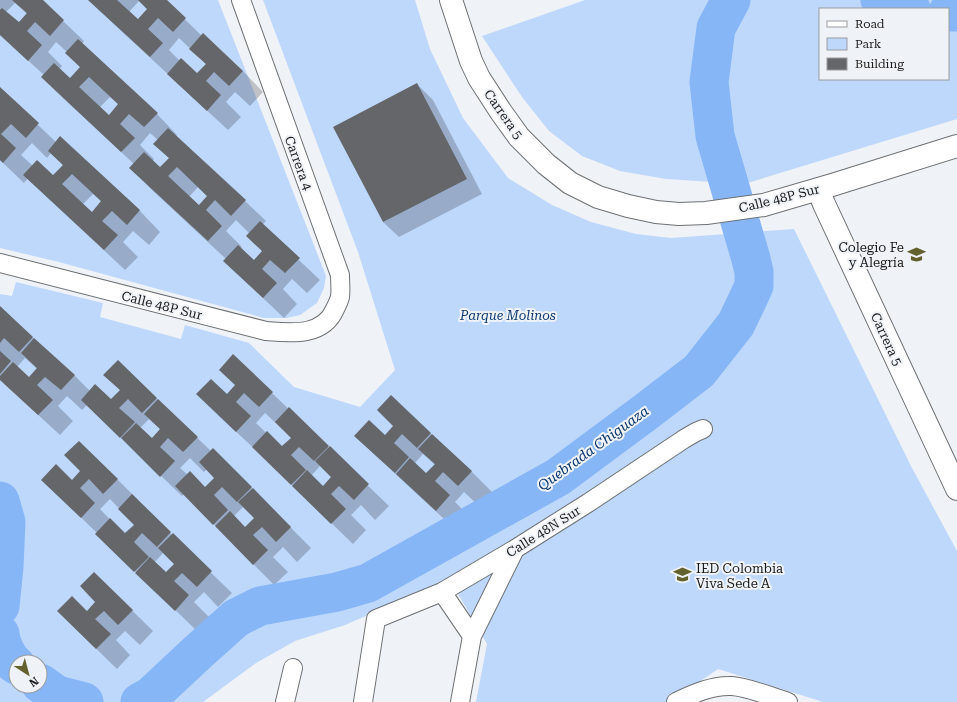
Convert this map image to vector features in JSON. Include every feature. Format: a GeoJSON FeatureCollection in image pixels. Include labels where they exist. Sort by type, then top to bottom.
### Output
{"type":"FeatureCollection","features":[{"type":"Feature","properties":{"kind":"main road","name":"Carrera 5"},"geometry":{"type":"LineString","coordinates":[[451,0],[471,62],[500,112],[519,137],[546,164],[570,183],[598,197]]}},
{"type":"Feature","properties":{"kind":"main road","name":"Calle 48P Sur"},"geometry":{"type":"LineString","coordinates":[[598,197],[628,206],[656,212],[679,214],[706,213],[764,205],[957,146]]}},
{"type":"Feature","properties":{"kind":"main road","name":"Carrera 5"},"geometry":{"type":"LineString","coordinates":[[818,189],[957,489]]}},
{"type":"Feature","properties":{"kind":"street","name":"Carrera 4"},"geometry":{"type":"LineString","coordinates":[[241,0],[340,275],[340,298],[332,315],[324,324]]}},
{"type":"Feature","properties":{"kind":"street","name":"Calle 48P Sur"},"geometry":{"type":"LineString","coordinates":[[0,263],[266,331],[290,333],[312,330],[324,324]]}},
{"type":"Feature","properties":{"kind":"street","name":"Calle 48N Sur"},"geometry":{"type":"LineString","coordinates":[[363,702],[376,620],[442,592],[515,549],[588,503],[684,439],[703,429]]}},
{"type":"Feature","properties":{"kind":"street"},"geometry":{"type":"LineString","coordinates":[[460,702],[472,636],[515,549]]}},
{"type":"Feature","properties":{"kind":"street"},"geometry":{"type":"LineString","coordinates":[[442,592],[472,636]]}},
{"type":"Feature","properties":{"kind":"street"},"geometry":{"type":"LineString","coordinates":[[285,702],[293,668]]}},
{"type":"Feature","properties":{"kind":"street"},"geometry":{"type":"LineString","coordinates":[[676,702],[696,693],[715,688],[732,686],[747,689],[788,702]]}},
{"type":"Feature","properties":{"kind":"green space"},"geometry":{"type":"Polygon","coordinates":[[[0,0],[218,0],[326,276],[324,288],[317,303],[300,315],[287,318],[264,318],[59,262],[0,248],[0,0]]]}},
{"type":"Feature","properties":{"kind":"green space","name":"Parque Molinos"},"geometry":{"type":"Polygon","coordinates":[[[263,0],[415,0],[430,49],[463,118],[508,178],[552,205],[591,222],[636,234],[671,238],[794,229],[912,468],[957,551],[957,702],[823,702],[718,669],[670,702],[476,702],[487,644],[450,580],[345,625],[295,641],[256,663],[203,702],[0,702],[0,294],[12,296],[16,282],[103,303],[100,317],[181,339],[185,325],[249,343],[294,387],[360,407],[395,370],[358,252],[263,0]]]}},
{"type":"Feature","properties":{"kind":"green space"},"geometry":{"type":"Polygon","coordinates":[[[585,0],[957,0],[957,119],[744,184],[666,179],[620,171],[582,156],[549,131],[522,97],[482,36],[585,0]]]}},
{"type":"Feature","properties":{"kind":"building"},"geometry":{"type":"Polygon","coordinates":[[[12,0],[43,0],[64,20],[50,36],[35,22],[27,31],[42,45],[28,61],[0,35],[0,10],[2,8],[19,22],[27,13],[12,0]]]}},
{"type":"Feature","properties":{"kind":"building"},"geometry":{"type":"Polygon","coordinates":[[[88,0],[117,0],[138,19],[147,9],[138,0],[167,0],[186,18],[173,32],[158,18],[148,29],[163,43],[150,57],[88,0]]]}},
{"type":"Feature","properties":{"kind":"building"},"geometry":{"type":"Polygon","coordinates":[[[203,33],[243,71],[229,86],[214,72],[206,81],[221,95],[207,111],[167,74],[181,58],[197,73],[206,64],[189,49],[203,33]]]}},
{"type":"Feature","properties":{"kind":"building"},"geometry":{"type":"Polygon","coordinates":[[[78,39],[158,113],[144,127],[129,114],[120,124],[135,138],[121,152],[41,77],[54,63],[70,78],[80,67],[65,53],[78,39]],[[89,77],[79,87],[109,115],[118,104],[89,77]]]}},
{"type":"Feature","properties":{"kind":"building"},"geometry":{"type":"Polygon","coordinates":[[[417,83],[467,179],[383,222],[333,127],[417,83]]]}},
{"type":"Feature","properties":{"kind":"building"},"geometry":{"type":"Polygon","coordinates":[[[0,87],[39,123],[26,138],[11,124],[1,134],[16,148],[3,163],[0,160],[0,87]]]}},
{"type":"Feature","properties":{"kind":"building"},"geometry":{"type":"Polygon","coordinates":[[[168,128],[246,200],[231,216],[215,200],[206,210],[222,226],[208,241],[129,168],[144,152],[160,167],[169,158],[153,144],[168,128]],[[177,167],[168,176],[199,205],[207,196],[177,167]]]}},
{"type":"Feature","properties":{"kind":"building"},"geometry":{"type":"Polygon","coordinates":[[[60,136],[140,210],[127,225],[112,211],[102,221],[118,235],[104,250],[23,175],[37,160],[53,175],[63,165],[48,151],[60,136]],[[72,174],[62,184],[92,212],[101,201],[72,174]]]}},
{"type":"Feature","properties":{"kind":"building"},"geometry":{"type":"Polygon","coordinates":[[[260,221],[300,258],[285,273],[270,260],[262,269],[277,283],[263,298],[223,261],[238,245],[254,260],[262,251],[246,236],[260,221]]]}},
{"type":"Feature","properties":{"kind":"building"},"geometry":{"type":"Polygon","coordinates":[[[0,306],[33,337],[19,352],[4,338],[0,343],[0,306]]]}},
{"type":"Feature","properties":{"kind":"building"},"geometry":{"type":"Polygon","coordinates":[[[34,338],[75,375],[61,390],[45,377],[37,385],[53,400],[38,415],[0,380],[0,376],[13,362],[29,377],[37,368],[21,353],[34,338]]]}},
{"type":"Feature","properties":{"kind":"building"},"geometry":{"type":"Polygon","coordinates":[[[0,351],[11,361],[0,374],[0,351]]]}},
{"type":"Feature","properties":{"kind":"building"},"geometry":{"type":"Polygon","coordinates":[[[233,354],[273,392],[259,407],[244,393],[236,402],[251,416],[236,432],[196,394],[211,379],[227,394],[235,385],[219,370],[233,354]]]}},
{"type":"Feature","properties":{"kind":"building"},"geometry":{"type":"Polygon","coordinates":[[[118,360],[157,398],[142,413],[128,399],[119,408],[135,422],[120,438],[81,400],[95,384],[111,399],[120,390],[103,375],[118,360]]]}},
{"type":"Feature","properties":{"kind":"building"},"geometry":{"type":"Polygon","coordinates":[[[391,395],[431,433],[417,448],[402,434],[394,443],[409,457],[395,473],[354,436],[369,420],[385,435],[393,426],[377,410],[391,395]]]}},
{"type":"Feature","properties":{"kind":"building"},"geometry":{"type":"Polygon","coordinates":[[[158,399],[198,437],[183,452],[168,438],[160,447],[175,461],[160,477],[121,438],[136,423],[152,438],[160,429],[144,414],[158,399]]]}},
{"type":"Feature","properties":{"kind":"building"},"geometry":{"type":"Polygon","coordinates":[[[289,407],[329,446],[314,461],[299,447],[291,455],[306,470],[291,485],[252,447],[267,431],[282,446],[291,438],[275,422],[289,407]]]}},
{"type":"Feature","properties":{"kind":"building"},"geometry":{"type":"Polygon","coordinates":[[[432,434],[472,471],[458,486],[443,472],[435,481],[450,495],[436,511],[396,474],[410,458],[426,473],[435,464],[418,449],[432,434]]]}},
{"type":"Feature","properties":{"kind":"building"},"geometry":{"type":"Polygon","coordinates":[[[79,441],[118,479],[103,494],[89,479],[80,488],[95,503],[81,518],[41,480],[56,464],[72,480],[80,471],[64,455],[79,441]]]}},
{"type":"Feature","properties":{"kind":"building"},"geometry":{"type":"Polygon","coordinates":[[[330,446],[369,484],[354,500],[339,486],[331,494],[346,509],[331,524],[292,486],[307,470],[323,486],[331,477],[315,461],[330,446]]]}},
{"type":"Feature","properties":{"kind":"building"},"geometry":{"type":"Polygon","coordinates":[[[213,448],[252,487],[237,502],[222,487],[214,495],[228,510],[213,525],[175,486],[190,471],[205,487],[214,478],[199,462],[213,448]]]}},
{"type":"Feature","properties":{"kind":"building"},"geometry":{"type":"Polygon","coordinates":[[[253,488],[291,527],[276,542],[262,527],[253,535],[268,550],[253,565],[215,526],[230,511],[245,527],[254,518],[238,502],[253,488]]]}},
{"type":"Feature","properties":{"kind":"building"},"geometry":{"type":"Polygon","coordinates":[[[132,494],[171,532],[157,547],[142,533],[134,542],[149,557],[134,572],[95,534],[110,518],[125,533],[134,525],[118,509],[132,494]]]}},
{"type":"Feature","properties":{"kind":"building"},"geometry":{"type":"Polygon","coordinates":[[[173,533],[212,571],[197,587],[182,573],[174,581],[189,595],[175,611],[135,573],[150,557],[166,572],[174,564],[158,548],[173,533]]]}},
{"type":"Feature","properties":{"kind":"building"},"geometry":{"type":"Polygon","coordinates":[[[94,572],[133,610],[118,625],[104,611],[95,619],[111,634],[96,649],[57,611],[72,596],[87,611],[95,602],[80,586],[94,572]]]}},
{"type":"Feature","properties":{"kind":"waterway","name":"Quebrada Chiguaza"},"geometry":{"type":"LineString","coordinates":[[140,702],[151,696],[236,618],[260,606],[337,592],[368,583],[558,477],[699,371],[736,324],[754,286],[754,272],[751,259],[715,136],[709,82],[716,28],[731,0]]}},
{"type":"Feature","properties":{"kind":"waterway","name":"Quebrada Chiguaza"},"geometry":{"type":"LineString","coordinates":[[880,0],[908,8]]}},
{"type":"Feature","properties":{"kind":"waterway","name":"Quebrada Chiguaza"},"geometry":{"type":"LineString","coordinates":[[949,12],[957,12]]}},
{"type":"Feature","properties":{"kind":"waterway","name":"Quebrada Chiguaza"},"geometry":{"type":"LineString","coordinates":[[0,501],[6,522],[4,567],[0,606]]}},
{"type":"Feature","properties":{"kind":"waterway","name":"Quebrada Chiguaza"},"geometry":{"type":"LineString","coordinates":[[0,634],[2,643],[8,656]]}},
{"type":"Feature","properties":{"kind":"waterway","name":"Quebrada Chiguaza"},"geometry":{"type":"LineString","coordinates":[[48,689],[57,695],[84,702]]}},
{"type":"Feature","properties":{"kind":"place","name":"Colegio Fe y Alegría"},"geometry":{"type":"Point","coordinates":[917,254]}},
{"type":"Feature","properties":{"kind":"place","name":"IED Colombia Viva Sede A"},"geometry":{"type":"Point","coordinates":[683,575]}}]}
